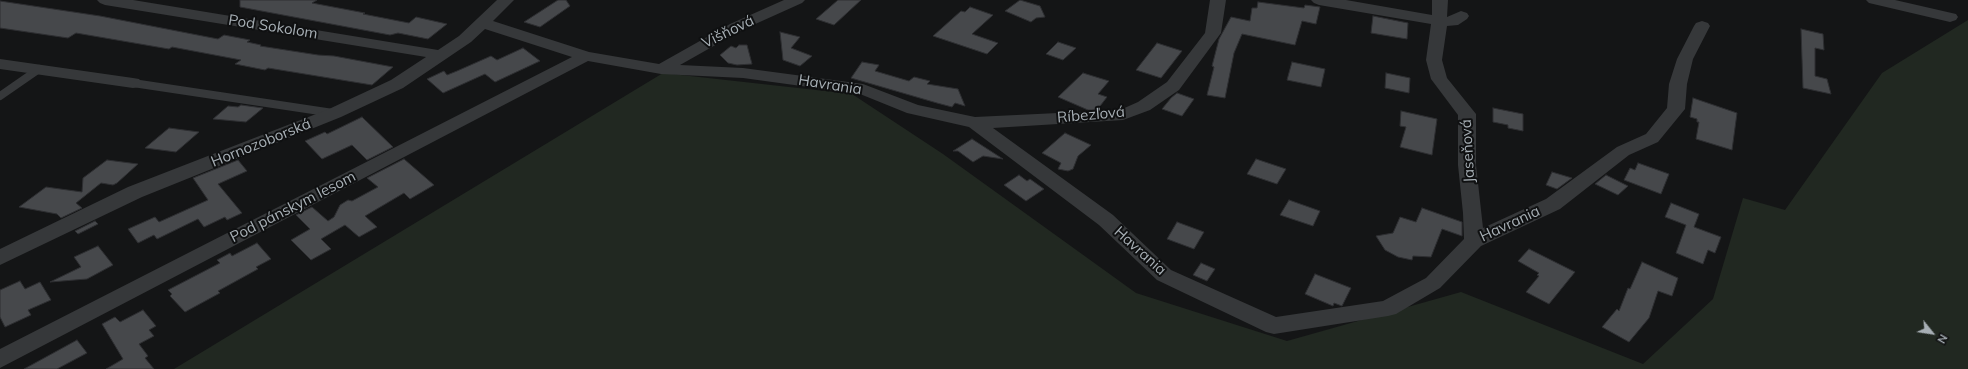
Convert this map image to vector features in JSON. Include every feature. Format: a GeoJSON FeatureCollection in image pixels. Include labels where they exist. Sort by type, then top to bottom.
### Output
{"type":"FeatureCollection","features":[{"type":"Feature","properties":{"kind":"street","name":"Pod Sokolom"},"geometry":{"type":"LineString","coordinates":[[105,0],[441,55]]}},
{"type":"Feature","properties":{"kind":"street","name":"Hornozoborská"},"geometry":{"type":"LineString","coordinates":[[0,258],[135,192],[335,114],[397,84],[465,39],[484,23],[506,0]]}},
{"type":"Feature","properties":{"kind":"street","name":"Višňová"},"geometry":{"type":"LineString","coordinates":[[661,69],[723,33],[798,0]]}},
{"type":"Feature","properties":{"kind":"street","name":"Ríbezľová"},"geometry":{"type":"LineString","coordinates":[[975,123],[1123,115],[1144,106],[1173,86],[1213,33],[1218,0]]}},
{"type":"Feature","properties":{"kind":"street"},"geometry":{"type":"LineString","coordinates":[[1319,0],[1439,21],[1452,22],[1461,16]]}},
{"type":"Feature","properties":{"kind":"street","name":"Jaseňová"},"geometry":{"type":"LineString","coordinates":[[1440,0],[1439,30],[1434,60],[1439,79],[1467,114],[1467,165],[1474,213],[1474,241]]}},
{"type":"Feature","properties":{"kind":"street"},"geometry":{"type":"LineString","coordinates":[[1874,0],[1950,17]]}},
{"type":"Feature","properties":{"kind":"street","name":"Havrania"},"geometry":{"type":"LineString","coordinates":[[484,23],[586,56],[661,69],[743,73],[863,88],[913,109],[975,123],[1106,220],[1164,275],[1274,326],[1388,308],[1433,283],[1474,241],[1552,204],[1623,151],[1652,138],[1676,109],[1678,84],[1685,59],[1702,26]]}},
{"type":"Feature","properties":{"kind":"street","name":"Pod pánskym lesom"},"geometry":{"type":"LineString","coordinates":[[0,359],[586,56]]}},
{"type":"Feature","properties":{"kind":"street"},"geometry":{"type":"LineString","coordinates":[[0,64],[133,83]]}},
{"type":"Feature","properties":{"kind":"lane"},"geometry":{"type":"LineString","coordinates":[[0,96],[39,69]]}},
{"type":"Feature","properties":{"kind":"lane"},"geometry":{"type":"LineString","coordinates":[[133,83],[335,114]]}},
{"type":"Feature","properties":{"kind":"shaded area"},"geometry":{"type":"Polygon","coordinates":[[[1968,20],[1968,369],[174,369],[663,73],[852,94],[943,154],[1136,293],[1287,341],[1461,292],[1643,364],[1713,299],[1743,198],[1785,210],[1882,73],[1968,20]]]}},
{"type":"Feature","properties":{"kind":"building"},"geometry":{"type":"Polygon","coordinates":[[[240,0],[317,0],[312,3],[409,23],[416,17],[447,24],[428,39],[398,33],[390,35],[240,7],[240,0]]]}},
{"type":"Feature","properties":{"kind":"building"},"geometry":{"type":"Polygon","coordinates":[[[558,0],[566,0],[570,6],[540,27],[524,22],[558,0]]]}},
{"type":"Feature","properties":{"kind":"building"},"geometry":{"type":"Polygon","coordinates":[[[838,0],[861,0],[834,25],[816,19],[838,0]]]}},
{"type":"Feature","properties":{"kind":"building"},"geometry":{"type":"Polygon","coordinates":[[[1020,0],[1040,6],[1045,17],[1036,18],[1031,22],[1005,11],[1020,0]]]}},
{"type":"Feature","properties":{"kind":"building"},"geometry":{"type":"Polygon","coordinates":[[[0,1],[100,16],[218,39],[224,35],[250,40],[247,42],[261,45],[260,46],[334,56],[393,67],[372,85],[268,68],[265,70],[235,64],[241,60],[172,47],[169,49],[76,33],[68,38],[0,28],[0,1]]]}},
{"type":"Feature","properties":{"kind":"building"},"geometry":{"type":"Polygon","coordinates":[[[1258,2],[1304,8],[1305,5],[1320,7],[1316,24],[1302,21],[1295,45],[1242,34],[1234,53],[1225,98],[1207,95],[1219,39],[1231,17],[1250,21],[1252,8],[1257,8],[1258,2]]]}},
{"type":"Feature","properties":{"kind":"building"},"geometry":{"type":"Polygon","coordinates":[[[970,7],[993,15],[972,34],[998,43],[987,54],[933,36],[961,11],[965,12],[970,7]]]}},
{"type":"Feature","properties":{"kind":"building"},"geometry":{"type":"Polygon","coordinates":[[[1373,16],[1408,23],[1407,39],[1371,33],[1373,16]]]}},
{"type":"Feature","properties":{"kind":"building"},"geometry":{"type":"Polygon","coordinates":[[[1801,29],[1823,34],[1824,50],[1815,48],[1815,76],[1827,79],[1831,94],[1803,88],[1801,29]]]}},
{"type":"Feature","properties":{"kind":"building"},"geometry":{"type":"Polygon","coordinates":[[[780,32],[800,37],[791,48],[812,56],[800,66],[783,60],[780,32]]]}},
{"type":"Feature","properties":{"kind":"building"},"geometry":{"type":"Polygon","coordinates":[[[1058,42],[1076,48],[1063,60],[1046,54],[1058,42]]]}},
{"type":"Feature","properties":{"kind":"building"},"geometry":{"type":"Polygon","coordinates":[[[1157,43],[1182,51],[1161,78],[1136,70],[1157,43]]]}},
{"type":"Feature","properties":{"kind":"building"},"geometry":{"type":"Polygon","coordinates":[[[739,45],[747,45],[752,64],[737,65],[728,63],[720,55],[731,46],[736,48],[739,45]]]}},
{"type":"Feature","properties":{"kind":"building"},"geometry":{"type":"Polygon","coordinates":[[[523,48],[540,61],[495,82],[485,74],[443,93],[427,79],[444,71],[447,75],[491,56],[497,60],[523,48]]]}},
{"type":"Feature","properties":{"kind":"building"},"geometry":{"type":"Polygon","coordinates":[[[862,62],[879,65],[875,71],[909,81],[914,77],[930,81],[927,84],[958,89],[965,106],[955,103],[952,107],[851,78],[862,62]]]}},
{"type":"Feature","properties":{"kind":"building"},"geometry":{"type":"Polygon","coordinates":[[[1292,62],[1325,69],[1321,87],[1287,80],[1292,62]]]}},
{"type":"Feature","properties":{"kind":"building"},"geometry":{"type":"Polygon","coordinates":[[[1083,73],[1109,81],[1098,94],[1107,97],[1097,110],[1088,110],[1058,97],[1083,73]]]}},
{"type":"Feature","properties":{"kind":"building"},"geometry":{"type":"Polygon","coordinates":[[[1386,73],[1410,78],[1409,93],[1385,88],[1386,73]]]}},
{"type":"Feature","properties":{"kind":"building"},"geometry":{"type":"Polygon","coordinates":[[[1177,93],[1194,99],[1182,116],[1162,109],[1177,93]]]}},
{"type":"Feature","properties":{"kind":"building"},"geometry":{"type":"Polygon","coordinates":[[[1693,98],[1737,113],[1732,150],[1696,139],[1699,122],[1697,122],[1697,119],[1690,117],[1693,98]]]}},
{"type":"Feature","properties":{"kind":"building"},"geometry":{"type":"Polygon","coordinates":[[[241,105],[263,108],[246,122],[213,119],[228,106],[238,107],[241,105]]]}},
{"type":"Feature","properties":{"kind":"building"},"geometry":{"type":"Polygon","coordinates":[[[1493,108],[1523,114],[1523,131],[1508,128],[1508,125],[1493,122],[1493,108]]]}},
{"type":"Feature","properties":{"kind":"building"},"geometry":{"type":"Polygon","coordinates":[[[1401,111],[1437,119],[1432,155],[1400,147],[1406,127],[1400,126],[1401,111]]]}},
{"type":"Feature","properties":{"kind":"building"},"geometry":{"type":"Polygon","coordinates":[[[362,117],[393,147],[367,160],[352,145],[322,159],[305,141],[325,132],[327,134],[362,117]]]}},
{"type":"Feature","properties":{"kind":"building"},"geometry":{"type":"Polygon","coordinates":[[[169,128],[199,132],[176,152],[145,148],[169,128]]]}},
{"type":"Feature","properties":{"kind":"building"},"geometry":{"type":"Polygon","coordinates":[[[1065,133],[1091,145],[1078,156],[1073,169],[1068,171],[1058,169],[1061,163],[1042,153],[1065,133]]]}},
{"type":"Feature","properties":{"kind":"building"},"geometry":{"type":"Polygon","coordinates":[[[972,139],[1003,159],[983,156],[973,162],[958,151],[953,151],[972,139]]]}},
{"type":"Feature","properties":{"kind":"building"},"geometry":{"type":"Polygon","coordinates":[[[404,159],[434,185],[410,199],[404,193],[365,216],[377,227],[359,237],[345,225],[321,239],[331,249],[311,260],[291,240],[310,229],[296,215],[312,207],[328,221],[334,217],[340,205],[348,200],[352,201],[378,187],[367,178],[404,159]]]}},
{"type":"Feature","properties":{"kind":"building"},"geometry":{"type":"Polygon","coordinates":[[[1256,159],[1286,169],[1277,184],[1247,174],[1256,159]]]}},
{"type":"Feature","properties":{"kind":"building"},"geometry":{"type":"Polygon","coordinates":[[[107,160],[138,164],[117,183],[113,185],[101,183],[76,203],[82,208],[61,218],[57,214],[19,207],[46,187],[82,192],[83,178],[107,160]]]}},
{"type":"Feature","properties":{"kind":"building"},"geometry":{"type":"Polygon","coordinates":[[[238,160],[247,171],[218,184],[242,213],[227,220],[225,217],[204,227],[198,219],[157,239],[154,235],[138,243],[128,229],[155,217],[159,222],[208,200],[193,178],[238,160]]]}},
{"type":"Feature","properties":{"kind":"building"},"geometry":{"type":"Polygon","coordinates":[[[1638,163],[1669,174],[1661,194],[1624,180],[1630,168],[1635,170],[1638,163]]]}},
{"type":"Feature","properties":{"kind":"building"},"geometry":{"type":"Polygon","coordinates":[[[1552,172],[1572,178],[1557,189],[1546,185],[1552,172]]]}},
{"type":"Feature","properties":{"kind":"building"},"geometry":{"type":"Polygon","coordinates":[[[1019,175],[1027,181],[1030,179],[1044,189],[1026,201],[1004,185],[1019,175]]]}},
{"type":"Feature","properties":{"kind":"building"},"geometry":{"type":"Polygon","coordinates":[[[1606,175],[1628,186],[1618,195],[1595,184],[1606,175]]]}},
{"type":"Feature","properties":{"kind":"building"},"geometry":{"type":"Polygon","coordinates":[[[1289,200],[1320,211],[1313,226],[1280,215],[1289,200]]]}},
{"type":"Feature","properties":{"kind":"building"},"geometry":{"type":"Polygon","coordinates":[[[1671,203],[1699,214],[1694,227],[1721,237],[1715,253],[1708,250],[1703,264],[1676,253],[1686,225],[1665,217],[1671,203]]]}},
{"type":"Feature","properties":{"kind":"building"},"geometry":{"type":"Polygon","coordinates":[[[1422,208],[1462,222],[1462,236],[1442,229],[1431,257],[1413,256],[1412,260],[1398,257],[1385,250],[1376,236],[1393,233],[1400,217],[1416,222],[1422,208]]]}},
{"type":"Feature","properties":{"kind":"building"},"geometry":{"type":"Polygon","coordinates":[[[95,221],[98,224],[78,234],[75,231],[95,221]]]}},
{"type":"Feature","properties":{"kind":"building"},"geometry":{"type":"Polygon","coordinates":[[[1177,222],[1204,232],[1194,249],[1167,239],[1177,222]]]}},
{"type":"Feature","properties":{"kind":"building"},"geometry":{"type":"Polygon","coordinates":[[[257,243],[271,259],[256,267],[258,269],[218,291],[220,293],[185,312],[170,296],[172,294],[168,290],[220,263],[217,260],[230,253],[232,256],[257,243]]]}},
{"type":"Feature","properties":{"kind":"building"},"geometry":{"type":"Polygon","coordinates":[[[98,246],[113,265],[87,279],[50,282],[81,267],[74,257],[98,246]]]}},
{"type":"Feature","properties":{"kind":"building"},"geometry":{"type":"Polygon","coordinates":[[[1529,249],[1575,272],[1549,304],[1526,292],[1539,276],[1537,275],[1539,273],[1518,261],[1529,249]]]}},
{"type":"Feature","properties":{"kind":"building"},"geometry":{"type":"Polygon","coordinates":[[[1642,262],[1678,278],[1672,296],[1658,291],[1649,318],[1629,342],[1602,327],[1617,309],[1619,311],[1628,288],[1630,289],[1642,262]]]}},
{"type":"Feature","properties":{"kind":"building"},"geometry":{"type":"Polygon","coordinates":[[[1201,263],[1215,269],[1207,281],[1193,275],[1201,263]]]}},
{"type":"Feature","properties":{"kind":"building"},"geometry":{"type":"Polygon","coordinates":[[[1315,274],[1351,288],[1342,306],[1334,303],[1333,306],[1305,294],[1315,274]]]}},
{"type":"Feature","properties":{"kind":"building"},"geometry":{"type":"Polygon","coordinates":[[[20,281],[25,289],[40,282],[51,300],[28,310],[31,315],[5,327],[0,317],[0,290],[20,281]]]}},
{"type":"Feature","properties":{"kind":"building"},"geometry":{"type":"Polygon","coordinates":[[[143,310],[156,326],[149,330],[154,336],[139,344],[148,356],[145,358],[154,369],[106,369],[123,359],[102,324],[115,317],[120,322],[143,310]]]}},
{"type":"Feature","properties":{"kind":"building"},"geometry":{"type":"Polygon","coordinates":[[[77,340],[87,353],[57,369],[24,369],[77,340]]]}}]}
